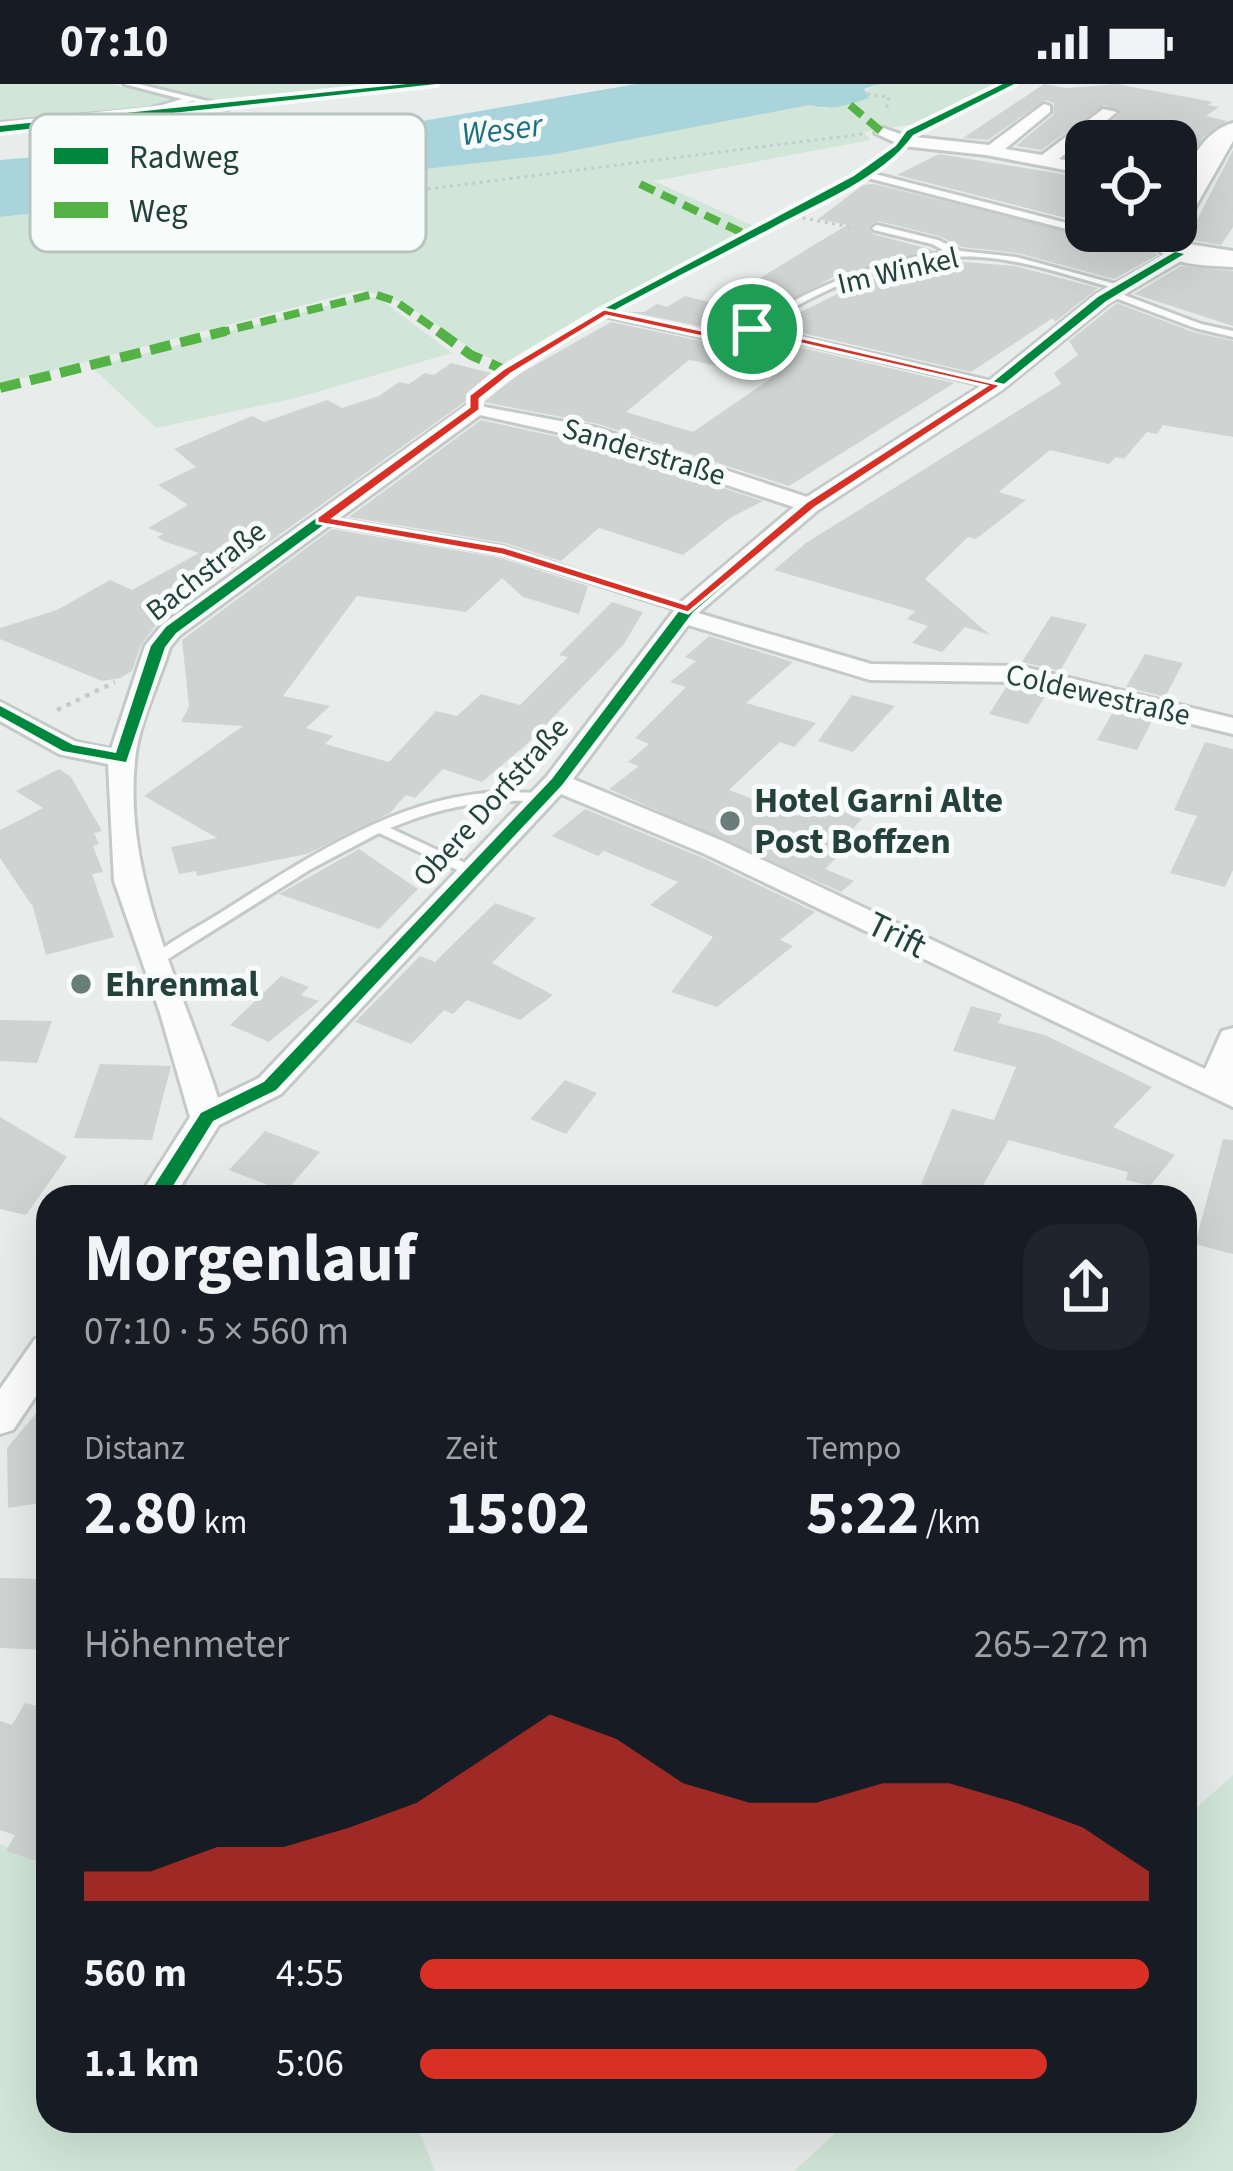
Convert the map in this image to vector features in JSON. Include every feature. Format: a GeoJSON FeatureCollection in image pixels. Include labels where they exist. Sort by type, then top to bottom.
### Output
{"type":"FeatureCollection","features":[{"type":"Feature","properties":{"kind":"street"},"geometry":{"type":"LineString","coordinates":[[992,151],[1044,109]]}},
{"type":"Feature","properties":{"kind":"street"},"geometry":{"type":"LineString","coordinates":[[1045,161],[1109,112]]}},
{"type":"Feature","properties":{"kind":"street"},"geometry":{"type":"LineString","coordinates":[[1197,168],[1218,140],[1233,130]]}},
{"type":"Feature","properties":{"kind":"street"},"geometry":{"type":"LineString","coordinates":[[883,133],[903,141],[1065,165]]}},
{"type":"Feature","properties":{"kind":"street"},"geometry":{"type":"LineString","coordinates":[[1197,250],[1233,259]]}},
{"type":"Feature","properties":{"kind":"street","name":"Obere Dorfstraße"},"geometry":{"type":"LineString","coordinates":[[207,1117],[270,1086],[549,789],[686,612],[810,505],[996,385],[1163,252]]}},
{"type":"Feature","properties":{"kind":"street","name":"Sanderstraße"},"geometry":{"type":"LineString","coordinates":[[476,408],[589,434],[810,505]]}},
{"type":"Feature","properties":{"kind":"street","name":"Bachstraße"},"geometry":{"type":"LineString","coordinates":[[207,1117],[176,1013],[128,881],[121,759],[158,646],[171,630],[476,408]]}},
{"type":"Feature","properties":{"kind":"street","name":"Coldewestraße"},"geometry":{"type":"LineString","coordinates":[[686,612],[870,671],[1020,674],[1233,725]]}},
{"type":"Feature","properties":{"kind":"street"},"geometry":{"type":"LineString","coordinates":[[0,710],[68,748],[121,759]]}},
{"type":"Feature","properties":{"kind":"street","name":"Trift"},"geometry":{"type":"LineString","coordinates":[[549,789],[715,848],[1223,1092]]}},
{"type":"Feature","properties":{"kind":"street"},"geometry":{"type":"LineString","coordinates":[[1223,1092],[1233,1038]]}},
{"type":"Feature","properties":{"kind":"street"},"geometry":{"type":"LineString","coordinates":[[164,1185],[207,1117]]}},
{"type":"Feature","properties":{"kind":"street"},"geometry":{"type":"LineString","coordinates":[[0,1419],[36,1366]]}},
{"type":"Feature","properties":{"kind":"lane"},"geometry":{"type":"LineString","coordinates":[[128,84],[228,107]]}},
{"type":"Feature","properties":{"kind":"lane"},"geometry":{"type":"LineString","coordinates":[[115,114],[150,111],[190,99]]}},
{"type":"Feature","properties":{"kind":"lane"},"geometry":{"type":"LineString","coordinates":[[0,124],[30,121]]}},
{"type":"Feature","properties":{"kind":"lane"},"geometry":{"type":"LineString","coordinates":[[863,174],[1065,225]]}},
{"type":"Feature","properties":{"kind":"lane"},"geometry":{"type":"LineString","coordinates":[[877,228],[935,242],[958,254]]}},
{"type":"Feature","properties":{"kind":"lane","name":"Im Winkel"},"geometry":{"type":"LineString","coordinates":[[604,313],[735,341],[782,307],[820,289],[958,254],[998,257],[1119,291],[1233,334]]}},
{"type":"Feature","properties":{"kind":"lane","name":"Bachstraße"},"geometry":{"type":"LineString","coordinates":[[476,408],[474,398],[507,371],[604,313]]}},
{"type":"Feature","properties":{"kind":"lane","name":"Im Winkel"},"geometry":{"type":"LineString","coordinates":[[752,329],[996,385]]}},
{"type":"Feature","properties":{"kind":"lane"},"geometry":{"type":"LineString","coordinates":[[322,520],[504,551],[686,612]]}},
{"type":"Feature","properties":{"kind":"lane"},"geometry":{"type":"LineString","coordinates":[[154,961],[302,869],[381,829],[463,799],[549,789]]}},
{"type":"Feature","properties":{"kind":"lane"},"geometry":{"type":"LineString","coordinates":[[381,829],[471,871]]}},
{"type":"Feature","properties":{"kind":"path"},"geometry":{"type":"LineString","coordinates":[[426,189],[883,133],[880,121],[891,100],[883,94],[867,94]]}},
{"type":"Feature","properties":{"kind":"path"},"geometry":{"type":"LineString","coordinates":[[788,215],[877,228]]}},
{"type":"Feature","properties":{"kind":"path"},"geometry":{"type":"LineString","coordinates":[[27,725],[118,681],[148,676]]}},
{"type":"Feature","properties":{"kind":"green space"},"geometry":{"type":"Polygon","coordinates":[[[0,84],[111,84],[198,105],[117,114],[30,114],[30,124],[0,127],[0,84]]]}},
{"type":"Feature","properties":{"kind":"green space"},"geometry":{"type":"Polygon","coordinates":[[[138,84],[417,84],[233,104],[138,84]]]}},
{"type":"Feature","properties":{"kind":"green space"},"geometry":{"type":"Polygon","coordinates":[[[879,84],[997,84],[921,123],[864,132],[871,140],[654,181],[756,227],[549,337],[509,365],[470,347],[399,302],[358,291],[0,384],[0,217],[30,214],[30,252],[426,252],[426,169],[550,155],[811,105],[825,109],[879,84]]]}},
{"type":"Feature","properties":{"kind":"green space"},"geometry":{"type":"Polygon","coordinates":[[[362,297],[379,298],[452,353],[296,398],[156,428],[92,367],[362,297]]]}},
{"type":"Feature","properties":{"kind":"green space"},"geometry":{"type":"Polygon","coordinates":[[[1233,1775],[1233,2171],[794,2171],[836,2133],[1197,2133],[1197,1807],[1233,1775]]]}},
{"type":"Feature","properties":{"kind":"green space"},"geometry":{"type":"Polygon","coordinates":[[[0,1844],[36,1862],[36,2133],[420,2133],[435,2171],[0,2171],[0,1844]]]}},
{"type":"Feature","properties":{"kind":"water","name":"Weser"},"geometry":{"type":"Polygon","coordinates":[[[636,84],[879,84],[864,89],[869,98],[847,105],[810,105],[550,155],[426,169],[426,120],[636,84]]]}},
{"type":"Feature","properties":{"kind":"water"},"geometry":{"type":"Polygon","coordinates":[[[30,157],[30,214],[0,217],[0,160],[30,157]]]}},
{"type":"Feature","properties":{"kind":"building"},"geometry":{"type":"Polygon","coordinates":[[[1044,84],[1066,88],[1117,84],[1213,102],[1208,105],[1219,107],[1206,116],[1227,121],[1203,137],[1197,148],[1197,120],[1113,120],[1121,113],[1104,105],[1083,120],[1065,120],[1065,133],[1041,150],[1016,146],[1053,115],[1054,103],[1045,100],[988,140],[963,138],[1044,84]]]}},
{"type":"Feature","properties":{"kind":"building"},"geometry":{"type":"Polygon","coordinates":[[[1233,150],[1233,227],[1221,245],[1197,241],[1197,220],[1233,150]]]}},
{"type":"Feature","properties":{"kind":"building"},"geometry":{"type":"Polygon","coordinates":[[[939,154],[1065,175],[1065,218],[897,175],[939,154]]]}},
{"type":"Feature","properties":{"kind":"building"},"geometry":{"type":"Polygon","coordinates":[[[863,185],[1065,230],[1065,252],[1158,255],[1114,279],[1017,253],[961,247],[939,236],[878,221],[868,227],[873,234],[933,250],[833,277],[732,333],[630,312],[644,312],[657,304],[667,307],[685,296],[717,304],[847,225],[818,219],[863,185]]]}},
{"type":"Feature","properties":{"kind":"building"},"geometry":{"type":"Polygon","coordinates":[[[951,261],[1015,266],[1098,288],[1055,322],[1053,318],[971,372],[772,326],[866,280],[951,261]]]}},
{"type":"Feature","properties":{"kind":"building"},"geometry":{"type":"Polygon","coordinates":[[[1181,266],[1233,271],[1233,326],[1134,294],[1181,266]]]}},
{"type":"Feature","properties":{"kind":"building"},"geometry":{"type":"Polygon","coordinates":[[[1117,303],[1193,332],[1233,341],[1233,437],[1163,425],[1157,434],[1147,432],[1124,459],[1116,457],[1109,464],[1050,450],[999,492],[1026,500],[976,539],[968,537],[925,579],[990,635],[965,627],[942,652],[912,643],[928,626],[907,619],[915,611],[774,570],[806,543],[1061,384],[1054,373],[1078,355],[1069,341],[1117,303]]]}},
{"type":"Feature","properties":{"kind":"building"},"geometry":{"type":"Polygon","coordinates":[[[611,322],[734,348],[755,337],[954,383],[789,486],[598,424],[484,402],[514,377],[611,322]],[[689,360],[626,412],[693,432],[773,377],[689,360]]]}},
{"type":"Feature","properties":{"kind":"building"},"geometry":{"type":"Polygon","coordinates":[[[451,363],[491,373],[467,393],[466,401],[159,621],[141,645],[132,671],[102,681],[0,639],[0,628],[57,610],[110,580],[132,590],[199,553],[163,541],[157,537],[163,534],[148,528],[188,505],[158,485],[196,467],[174,449],[252,416],[264,422],[327,400],[342,408],[379,396],[399,382],[409,384],[425,373],[434,375],[451,363]]]}},
{"type":"Feature","properties":{"kind":"building"},"geometry":{"type":"Polygon","coordinates":[[[481,420],[582,442],[763,501],[730,518],[683,555],[599,528],[561,561],[505,543],[349,517],[481,420]]]}},
{"type":"Feature","properties":{"kind":"building"},"geometry":{"type":"Polygon","coordinates":[[[332,529],[501,558],[588,586],[579,614],[523,597],[502,578],[466,612],[357,596],[283,696],[330,706],[306,728],[333,736],[325,744],[389,762],[436,711],[457,716],[481,694],[520,705],[568,657],[559,655],[612,602],[643,612],[624,644],[528,743],[482,782],[443,769],[415,798],[406,795],[390,813],[307,854],[197,876],[196,871],[179,874],[171,847],[217,838],[144,796],[243,726],[181,722],[189,706],[182,640],[332,529]]]}},
{"type":"Feature","properties":{"kind":"building"},"geometry":{"type":"Polygon","coordinates":[[[1051,616],[1087,624],[1060,671],[1022,662],[1051,616]]]}},
{"type":"Feature","properties":{"kind":"building"},"geometry":{"type":"Polygon","coordinates":[[[709,636],[793,662],[746,703],[816,723],[794,747],[780,742],[729,790],[798,816],[814,801],[862,819],[842,840],[851,843],[825,869],[854,881],[841,892],[609,789],[639,766],[628,762],[649,744],[635,738],[686,687],[670,682],[696,661],[685,657],[709,636]]]}},
{"type":"Feature","properties":{"kind":"building"},"geometry":{"type":"Polygon","coordinates":[[[1145,654],[1183,663],[1165,697],[1126,687],[1145,654]]]}},
{"type":"Feature","properties":{"kind":"building"},"geometry":{"type":"Polygon","coordinates":[[[1007,686],[1047,693],[1028,724],[989,714],[1007,686]]]}},
{"type":"Feature","properties":{"kind":"building"},"geometry":{"type":"Polygon","coordinates":[[[852,695],[895,706],[853,752],[818,741],[852,695]]]}},
{"type":"Feature","properties":{"kind":"building"},"geometry":{"type":"Polygon","coordinates":[[[1114,710],[1153,719],[1137,750],[1097,740],[1114,710]]]}},
{"type":"Feature","properties":{"kind":"building"},"geometry":{"type":"Polygon","coordinates":[[[1205,742],[1233,749],[1233,870],[1225,887],[1170,873],[1197,816],[1174,810],[1205,742]]]}},
{"type":"Feature","properties":{"kind":"building"},"geometry":{"type":"Polygon","coordinates":[[[59,769],[71,777],[102,831],[94,833],[99,844],[93,846],[103,872],[92,874],[114,937],[46,955],[33,907],[0,858],[0,830],[43,808],[16,791],[59,769]]]}},
{"type":"Feature","properties":{"kind":"building"},"geometry":{"type":"Polygon","coordinates":[[[585,809],[815,912],[780,940],[793,946],[717,1007],[671,992],[713,937],[650,905],[678,882],[604,851],[598,856],[552,836],[585,809]]]}},
{"type":"Feature","properties":{"kind":"building"},"geometry":{"type":"Polygon","coordinates":[[[359,849],[418,889],[379,929],[279,894],[359,849]]]}},
{"type":"Feature","properties":{"kind":"building"},"geometry":{"type":"Polygon","coordinates":[[[495,903],[536,918],[492,963],[553,995],[520,1020],[467,1000],[453,1014],[444,1010],[411,1044],[355,1022],[420,956],[435,962],[495,903]]]}},
{"type":"Feature","properties":{"kind":"building"},"geometry":{"type":"Polygon","coordinates":[[[281,976],[309,987],[301,995],[319,1001],[269,1042],[230,1025],[281,976]]]}},
{"type":"Feature","properties":{"kind":"building"},"geometry":{"type":"Polygon","coordinates":[[[971,1006],[1002,1014],[998,1023],[1045,1035],[1152,1087],[1113,1127],[1175,1155],[1146,1185],[1126,1180],[1128,1172],[1009,1140],[983,1185],[921,1185],[952,1109],[994,1120],[1016,1067],[953,1051],[971,1006]]]}},
{"type":"Feature","properties":{"kind":"building"},"geometry":{"type":"Polygon","coordinates":[[[0,1020],[52,1021],[37,1063],[0,1061],[0,1020]]]}},
{"type":"Feature","properties":{"kind":"building"},"geometry":{"type":"Polygon","coordinates":[[[100,1064],[171,1066],[152,1140],[74,1138],[100,1064]]]}},
{"type":"Feature","properties":{"kind":"building"},"geometry":{"type":"Polygon","coordinates":[[[565,1080],[597,1093],[566,1134],[530,1119],[565,1080]]]}},
{"type":"Feature","properties":{"kind":"building"},"geometry":{"type":"Polygon","coordinates":[[[0,1117],[67,1157],[47,1185],[36,1185],[36,1201],[26,1215],[0,1209],[0,1117]]]}},
{"type":"Feature","properties":{"kind":"building"},"geometry":{"type":"Polygon","coordinates":[[[265,1131],[320,1152],[291,1185],[267,1185],[229,1170],[265,1131]]]}},
{"type":"Feature","properties":{"kind":"building"},"geometry":{"type":"Polygon","coordinates":[[[1223,1139],[1233,1140],[1233,1254],[1197,1245],[1223,1139]]]}},
{"type":"Feature","properties":{"kind":"building"},"geometry":{"type":"Polygon","coordinates":[[[36,1413],[36,1504],[8,1508],[7,1448],[36,1413]]]}},
{"type":"Feature","properties":{"kind":"building"},"geometry":{"type":"Polygon","coordinates":[[[0,1578],[36,1579],[36,1650],[0,1648],[0,1578]]]}},
{"type":"Feature","properties":{"kind":"building"},"geometry":{"type":"Polygon","coordinates":[[[25,1703],[36,1706],[36,1861],[6,1851],[15,1835],[0,1830],[0,1721],[12,1725],[25,1703]]]}},
{"type":"Feature","properties":{"kind":"marked path"},"geometry":{"type":"LineString","coordinates":[[850,105],[883,133]]}},
{"type":"Feature","properties":{"kind":"marked path"},"geometry":{"type":"LineString","coordinates":[[640,184],[749,236]]}},
{"type":"Feature","properties":{"kind":"marked path"},"geometry":{"type":"LineString","coordinates":[[0,388],[374,294],[395,301],[471,355],[507,371]]}},
{"type":"Feature","properties":{"kind":"cycle path"},"geometry":{"type":"LineString","coordinates":[[144,114],[432,84]]}},
{"type":"Feature","properties":{"kind":"cycle path"},"geometry":{"type":"LineString","coordinates":[[0,710],[68,748],[121,759],[158,646],[171,630],[476,408],[474,398],[507,371],[604,313],[857,178],[899,148],[910,133],[1010,84]]}},
{"type":"Feature","properties":{"kind":"cycle path"},"geometry":{"type":"LineString","coordinates":[[0,129],[30,126]]}},
{"type":"Feature","properties":{"kind":"cycle path"},"geometry":{"type":"LineString","coordinates":[[164,1185],[207,1117],[270,1086],[557,782],[688,609],[810,505],[996,385],[1102,299],[1179,254]]}},
{"type":"Feature","properties":{"kind":"place","name":"Hotel Garni Alte Post Boffzen"},"geometry":{"type":"Point","coordinates":[730,821]}},
{"type":"Feature","properties":{"kind":"place","name":"Ehrenmal"},"geometry":{"type":"Point","coordinates":[81,984]}},
{"type":"Feature","properties":{"kind":"route"},"geometry":{"type":"LineString","coordinates":[[604,313],[735,341],[752,329],[996,385],[810,505],[688,609],[504,551],[322,520],[476,408],[474,398],[507,371],[604,313]]}}]}
